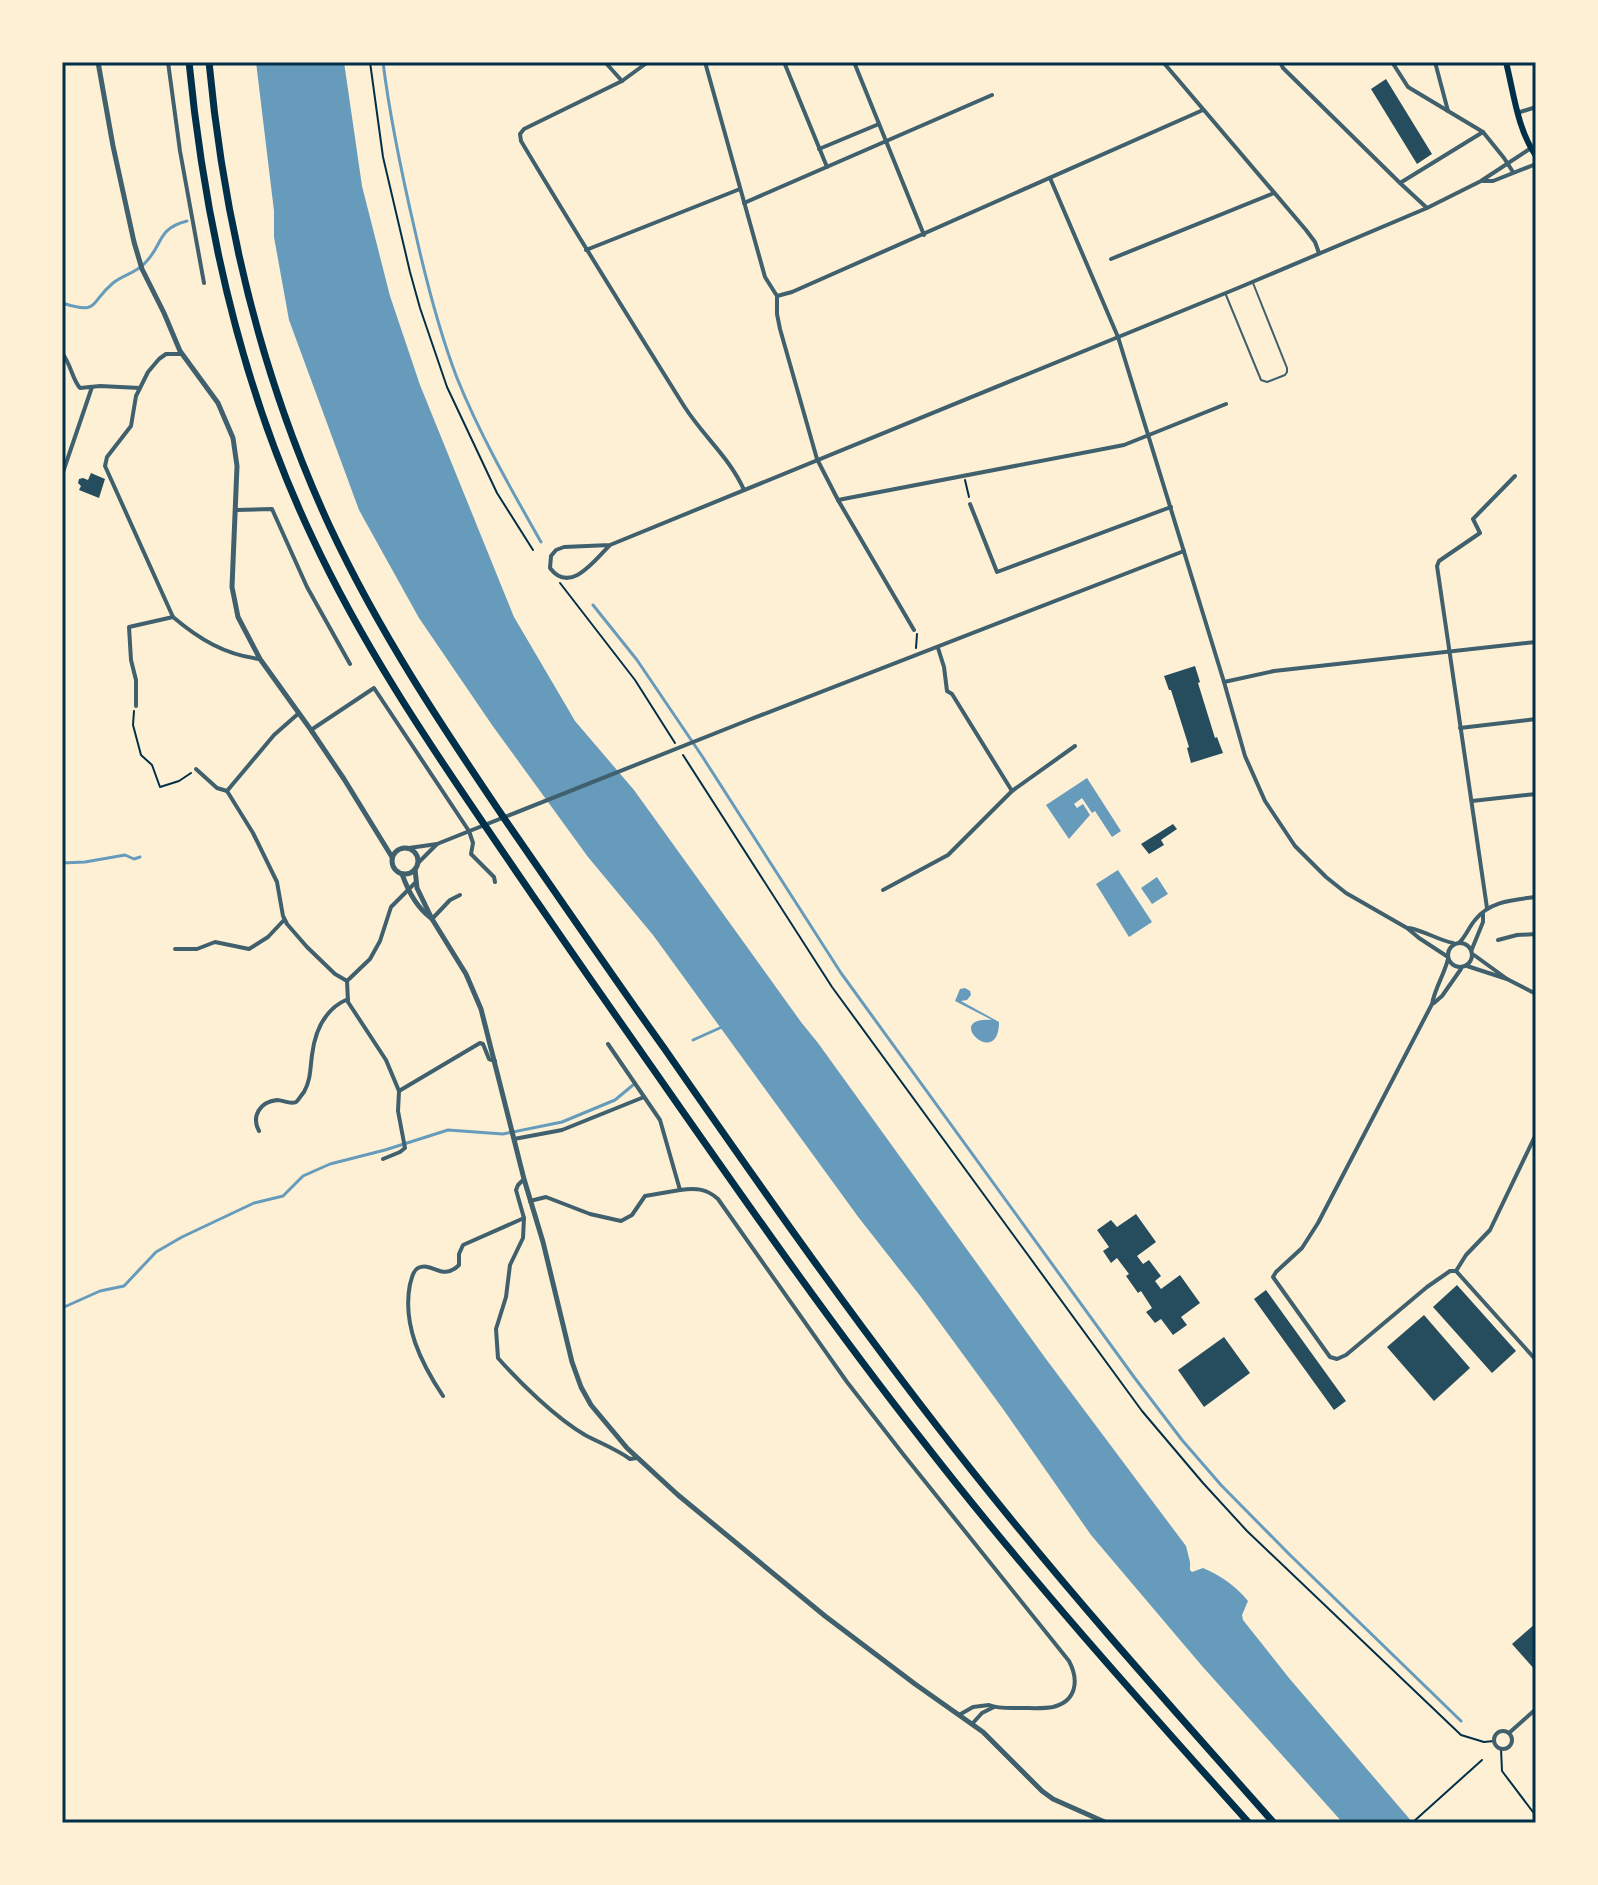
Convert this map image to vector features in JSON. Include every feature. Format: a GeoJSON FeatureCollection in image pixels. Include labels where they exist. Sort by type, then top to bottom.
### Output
{"type":"FeatureCollection","features":[{"type":"Feature","properties":{"kind":"highway"},"geometry":{"type":"LineString","coordinates":[[189,62],[211,229],[246,365],[301,514],[331,578],[382,668],[450,775],[597,989],[855,1352],[1022,1564],[1249,1823]]}},
{"type":"Feature","properties":{"kind":"highway"},"geometry":{"type":"LineString","coordinates":[[209,62],[230,218],[263,352],[310,483],[348,564],[392,645],[543,874],[865,1331],[974,1473],[1077,1599],[1274,1823]]}},
{"type":"Feature","properties":{"kind":"main road"},"geometry":{"type":"LineString","coordinates":[[1506,62],[1517,113],[1536,156]]}},
{"type":"Feature","properties":{"kind":"street"},"geometry":{"type":"LineString","coordinates":[[98,62],[134,242],[142,266],[182,354],[218,403],[231,430],[237,457],[233,603],[260,659],[344,779],[392,857],[393,868],[402,874],[423,912],[432,919]]}},
{"type":"Feature","properties":{"kind":"street"},"geometry":{"type":"LineString","coordinates":[[168,62],[180,151],[204,283]]}},
{"type":"Feature","properties":{"kind":"street"},"geometry":{"type":"LineString","coordinates":[[605,62],[622,81]]}},
{"type":"Feature","properties":{"kind":"street"},"geometry":{"type":"LineString","coordinates":[[648,62],[622,81],[524,129],[520,134],[521,141],[691,417],[723,454],[744,490]]}},
{"type":"Feature","properties":{"kind":"street"},"geometry":{"type":"LineString","coordinates":[[706,62],[765,277],[777,296],[780,329],[817,459],[914,630]]}},
{"type":"Feature","properties":{"kind":"street"},"geometry":{"type":"LineString","coordinates":[[784,62],[827,167]]}},
{"type":"Feature","properties":{"kind":"street"},"geometry":{"type":"LineString","coordinates":[[854,62],[924,235]]}},
{"type":"Feature","properties":{"kind":"street"},"geometry":{"type":"LineString","coordinates":[[1163,62],[1315,242],[1319,253]]}},
{"type":"Feature","properties":{"kind":"street"},"geometry":{"type":"LineString","coordinates":[[1280,62],[1427,208]]}},
{"type":"Feature","properties":{"kind":"street"},"geometry":{"type":"LineString","coordinates":[[1392,62],[1408,87],[1483,132],[1513,172]]}},
{"type":"Feature","properties":{"kind":"street"},"geometry":{"type":"LineString","coordinates":[[1435,62],[1448,111]]}},
{"type":"Feature","properties":{"kind":"street"},"geometry":{"type":"LineString","coordinates":[[744,203],[992,95]]}},
{"type":"Feature","properties":{"kind":"street"},"geometry":{"type":"LineString","coordinates":[[1517,113],[1536,107]]}},
{"type":"Feature","properties":{"kind":"street"},"geometry":{"type":"LineString","coordinates":[[777,296],[924,235],[1203,110]]}},
{"type":"Feature","properties":{"kind":"street"},"geometry":{"type":"LineString","coordinates":[[819,149],[879,124]]}},
{"type":"Feature","properties":{"kind":"street"},"geometry":{"type":"LineString","coordinates":[[1400,183],[1483,132]]}},
{"type":"Feature","properties":{"kind":"street"},"geometry":{"type":"LineString","coordinates":[[610,545],[577,576],[569,578],[558,575],[550,568],[551,556],[559,548],[610,545],[1225,293],[1427,208],[1481,181],[1531,148]]}},
{"type":"Feature","properties":{"kind":"street"},"geometry":{"type":"LineString","coordinates":[[1481,181],[1493,181],[1536,164]]}},
{"type":"Feature","properties":{"kind":"street"},"geometry":{"type":"LineString","coordinates":[[1050,178],[1118,337],[1245,756],[1265,801],[1307,860],[1326,877],[1370,908],[1407,928],[1448,958],[1455,967],[1507,979],[1536,994]]}},
{"type":"Feature","properties":{"kind":"street"},"geometry":{"type":"LineString","coordinates":[[586,250],[740,189]]}},
{"type":"Feature","properties":{"kind":"street"},"geometry":{"type":"LineString","coordinates":[[1111,259],[1274,193]]}},
{"type":"Feature","properties":{"kind":"street"},"geometry":{"type":"LineString","coordinates":[[62,353],[78,387],[140,388]]}},
{"type":"Feature","properties":{"kind":"street"},"geometry":{"type":"LineString","coordinates":[[182,354],[166,354],[148,372],[136,396],[131,426],[107,457],[105,466],[173,617],[218,648],[260,659]]}},
{"type":"Feature","properties":{"kind":"street"},"geometry":{"type":"LineString","coordinates":[[62,475],[92,387]]}},
{"type":"Feature","properties":{"kind":"street"},"geometry":{"type":"LineString","coordinates":[[838,500],[1124,445],[1226,404]]}},
{"type":"Feature","properties":{"kind":"street"},"geometry":{"type":"LineString","coordinates":[[1487,908],[1437,564],[1480,533],[1473,519],[1515,476]]}},
{"type":"Feature","properties":{"kind":"street"},"geometry":{"type":"LineString","coordinates":[[970,504],[997,572],[1171,507]]}},
{"type":"Feature","properties":{"kind":"street"},"geometry":{"type":"LineString","coordinates":[[236,510],[272,509],[307,587],[350,664]]}},
{"type":"Feature","properties":{"kind":"street"},"geometry":{"type":"LineString","coordinates":[[382,840],[400,848],[440,843],[1184,551]]}},
{"type":"Feature","properties":{"kind":"street"},"geometry":{"type":"LineString","coordinates":[[136,706],[129,627],[173,617]]}},
{"type":"Feature","properties":{"kind":"street"},"geometry":{"type":"LineString","coordinates":[[1224,682],[1274,671],[1536,642]]}},
{"type":"Feature","properties":{"kind":"street"},"geometry":{"type":"LineString","coordinates":[[938,648],[947,691],[952,694],[1012,791]]}},
{"type":"Feature","properties":{"kind":"street"},"geometry":{"type":"LineString","coordinates":[[311,730],[374,688],[469,831],[473,843],[471,854],[494,877],[495,882]]}},
{"type":"Feature","properties":{"kind":"street"},"geometry":{"type":"LineString","coordinates":[[299,713],[274,735],[227,791],[228,797],[253,833],[277,882],[284,920],[307,947],[335,974],[347,981]]}},
{"type":"Feature","properties":{"kind":"street"},"geometry":{"type":"LineString","coordinates":[[1460,728],[1536,719]]}},
{"type":"Feature","properties":{"kind":"street"},"geometry":{"type":"LineString","coordinates":[[883,890],[948,855],[1012,791],[1075,746]]}},
{"type":"Feature","properties":{"kind":"street"},"geometry":{"type":"LineString","coordinates":[[196,769],[217,788],[227,791]]}},
{"type":"Feature","properties":{"kind":"street"},"geometry":{"type":"LineString","coordinates":[[1472,801],[1536,794]]}},
{"type":"Feature","properties":{"kind":"street"},"geometry":{"type":"LineString","coordinates":[[402,874],[409,873],[440,843]]}},
{"type":"Feature","properties":{"kind":"street"},"geometry":{"type":"LineString","coordinates":[[392,857],[400,848]]}},
{"type":"Feature","properties":{"kind":"street"},"geometry":{"type":"LineString","coordinates":[[409,848],[415,853],[415,883],[475,993],[577,1377],[591,1405],[637,1458],[814,1607],[972,1724],[1042,1791],[1107,1823]]}},
{"type":"Feature","properties":{"kind":"street"},"geometry":{"type":"LineString","coordinates":[[347,981],[373,954],[391,907],[415,883]]}},
{"type":"Feature","properties":{"kind":"street"},"geometry":{"type":"LineString","coordinates":[[432,919],[450,900],[460,895]]}},
{"type":"Feature","properties":{"kind":"street"},"geometry":{"type":"LineString","coordinates":[[1536,897],[1502,902],[1487,908],[1475,919],[1466,935],[1450,949],[1432,1004],[1314,1231],[1273,1277],[1330,1357],[1337,1359],[1346,1355],[1427,1287],[1450,1271],[1456,1271],[1536,1360]]}},
{"type":"Feature","properties":{"kind":"street"},"geometry":{"type":"LineString","coordinates":[[1432,1004],[1442,996],[1454,975],[1472,961],[1483,914]]}},
{"type":"Feature","properties":{"kind":"street"},"geometry":{"type":"LineString","coordinates":[[175,949],[197,949],[215,942],[249,949],[268,937],[284,920]]}},
{"type":"Feature","properties":{"kind":"street"},"geometry":{"type":"LineString","coordinates":[[1407,928],[1423,931],[1442,941],[1467,944],[1482,962],[1507,979]]}},
{"type":"Feature","properties":{"kind":"street"},"geometry":{"type":"LineString","coordinates":[[1498,940],[1536,934]]}},
{"type":"Feature","properties":{"kind":"street"},"geometry":{"type":"LineString","coordinates":[[347,981],[350,1005],[386,1060],[399,1091],[398,1111],[405,1147],[383,1159]]}},
{"type":"Feature","properties":{"kind":"street"},"geometry":{"type":"LineString","coordinates":[[259,1131],[255,1122],[258,1109],[274,1101],[293,1103],[299,1099],[310,1079],[313,1050],[321,1022],[329,1010],[348,999]]}},
{"type":"Feature","properties":{"kind":"street"},"geometry":{"type":"LineString","coordinates":[[399,1091],[480,1043],[488,1058],[495,1061]]}},
{"type":"Feature","properties":{"kind":"street"},"geometry":{"type":"LineString","coordinates":[[608,1044],[660,1120],[680,1190]]}},
{"type":"Feature","properties":{"kind":"street"},"geometry":{"type":"LineString","coordinates":[[514,1138],[562,1130],[644,1097]]}},
{"type":"Feature","properties":{"kind":"street"},"geometry":{"type":"LineString","coordinates":[[1456,1271],[1466,1255],[1490,1230],[1536,1134]]}},
{"type":"Feature","properties":{"kind":"street"},"geometry":{"type":"LineString","coordinates":[[524,1179],[516,1190],[524,1218],[522,1242],[510,1265],[506,1297],[496,1329],[498,1358],[527,1388],[583,1434],[630,1459],[637,1458]]}},
{"type":"Feature","properties":{"kind":"street"},"geometry":{"type":"LineString","coordinates":[[530,1201],[546,1197],[590,1214],[621,1221],[632,1215],[645,1196],[691,1188],[705,1190],[718,1199],[855,1392],[1069,1661],[1075,1673],[1076,1685],[1071,1694],[1062,1703],[1051,1707],[989,1705],[973,1707],[959,1715]]}},
{"type":"Feature","properties":{"kind":"street"},"geometry":{"type":"LineString","coordinates":[[443,1396],[427,1372],[412,1335],[408,1299],[414,1272],[420,1267],[451,1271],[459,1265],[463,1245],[524,1218]]}},
{"type":"Feature","properties":{"kind":"street"},"geometry":{"type":"LineString","coordinates":[[972,1724],[982,1713],[994,1707]]}},
{"type":"Feature","properties":{"kind":"street"},"geometry":{"type":"LineString","coordinates":[[1509,1733],[1511,1744],[1501,1749],[1496,1746],[1495,1735],[1509,1733],[1536,1709]]}},
{"type":"Feature","properties":{"kind":"lane"},"geometry":{"type":"LineString","coordinates":[[1225,293],[1262,382],[1285,375],[1287,368],[1253,281]]}},
{"type":"Feature","properties":{"kind":"path"},"geometry":{"type":"LineString","coordinates":[[370,62],[383,157],[425,321],[453,400],[497,493],[533,550]]}},
{"type":"Feature","properties":{"kind":"path"},"geometry":{"type":"LineString","coordinates":[[964,475],[970,504]]}},
{"type":"Feature","properties":{"kind":"path"},"geometry":{"type":"LineString","coordinates":[[568,595],[635,680],[832,987],[1142,1411],[1247,1531],[1461,1735],[1484,1742],[1494,1741]]}},
{"type":"Feature","properties":{"kind":"path"},"geometry":{"type":"LineString","coordinates":[[914,630],[917,633],[916,648]]}},
{"type":"Feature","properties":{"kind":"path"},"geometry":{"type":"LineString","coordinates":[[136,706],[133,725],[141,755],[152,765],[160,787],[179,781],[196,769]]}},
{"type":"Feature","properties":{"kind":"path"},"geometry":{"type":"LineString","coordinates":[[1501,1749],[1502,1771],[1536,1816]]}},
{"type":"Feature","properties":{"kind":"path"},"geometry":{"type":"LineString","coordinates":[[1412,1823],[1482,1760]]}},
{"type":"Feature","properties":{"kind":"water"},"geometry":{"type":"Polygon","coordinates":[[[256,62],[344,62],[362,186],[390,296],[420,385],[514,617],[575,721],[634,790],[1046,1359],[1186,1546],[1190,1570],[1203,1568],[1210,1571],[1243,1595],[1248,1601],[1243,1620],[1413,1823],[1343,1823],[1202,1666],[1091,1535],[1003,1409],[653,935],[588,857],[419,618],[359,510],[289,320],[274,237],[274,211],[256,62]]]}},
{"type":"Feature","properties":{"kind":"water"},"geometry":{"type":"Polygon","coordinates":[[[1087,778],[1121,831],[1112,837],[1082,798],[1074,804],[1077,808],[1083,804],[1090,815],[1069,839],[1046,805],[1087,778]]]}},
{"type":"Feature","properties":{"kind":"water"},"geometry":{"type":"Polygon","coordinates":[[[1118,870],[1152,922],[1129,937],[1096,884],[1118,870]]]}},
{"type":"Feature","properties":{"kind":"water"},"geometry":{"type":"Polygon","coordinates":[[[1157,877],[1168,894],[1152,904],[1141,888],[1157,877]]]}},
{"type":"Feature","properties":{"kind":"water"},"geometry":{"type":"Polygon","coordinates":[[[965,988],[971,995],[961,1001],[999,1022],[997,1036],[991,1042],[976,1038],[972,1026],[978,1021],[992,1020],[955,1001],[960,989],[965,988]]]}},
{"type":"Feature","properties":{"kind":"building"},"geometry":{"type":"Polygon","coordinates":[[[1386,79],[1432,154],[1417,164],[1371,89],[1386,79]]]}},
{"type":"Feature","properties":{"kind":"building"},"geometry":{"type":"Polygon","coordinates":[[[91,473],[105,479],[99,498],[79,490],[79,479],[88,480],[91,473]]]}},
{"type":"Feature","properties":{"kind":"building"},"geometry":{"type":"Polygon","coordinates":[[[1195,666],[1215,738],[1223,753],[1191,763],[1189,747],[1164,676],[1195,666]]]}},
{"type":"Feature","properties":{"kind":"building"},"geometry":{"type":"Polygon","coordinates":[[[1173,824],[1177,829],[1161,840],[1164,845],[1149,854],[1141,844],[1173,824]]]}},
{"type":"Feature","properties":{"kind":"building"},"geometry":{"type":"Polygon","coordinates":[[[1136,1214],[1156,1242],[1137,1256],[1143,1264],[1149,1260],[1161,1276],[1155,1281],[1161,1289],[1180,1275],[1200,1303],[1181,1317],[1187,1325],[1173,1335],[1161,1319],[1155,1323],[1146,1312],[1152,1308],[1126,1276],[1129,1274],[1117,1258],[1111,1263],[1103,1251],[1109,1247],[1097,1230],[1111,1220],[1117,1227],[1136,1214]]]}},
{"type":"Feature","properties":{"kind":"building"},"geometry":{"type":"Polygon","coordinates":[[[1457,1285],[1516,1351],[1492,1373],[1433,1307],[1457,1285]]]}},
{"type":"Feature","properties":{"kind":"building"},"geometry":{"type":"Polygon","coordinates":[[[1266,1290],[1346,1401],[1334,1410],[1254,1299],[1266,1290]]]}},
{"type":"Feature","properties":{"kind":"building"},"geometry":{"type":"Polygon","coordinates":[[[1424,1315],[1470,1368],[1434,1401],[1387,1347],[1424,1315]]]}},
{"type":"Feature","properties":{"kind":"building"},"geometry":{"type":"Polygon","coordinates":[[[1224,1337],[1250,1373],[1204,1407],[1178,1370],[1224,1337]]]}},
{"type":"Feature","properties":{"kind":"building"},"geometry":{"type":"Polygon","coordinates":[[[1536,1623],[1536,1671],[1512,1644],[1536,1623]]]}},
{"type":"Feature","properties":{"kind":"waterway"},"geometry":{"type":"LineString","coordinates":[[383,62],[406,189],[444,342],[496,462],[541,542]]}},
{"type":"Feature","properties":{"kind":"waterway"},"geometry":{"type":"LineString","coordinates":[[62,303],[83,308],[93,305],[113,283],[145,263],[170,228],[187,221]]}},
{"type":"Feature","properties":{"kind":"waterway"},"geometry":{"type":"LineString","coordinates":[[593,605],[637,660],[702,756],[841,973],[1182,1440],[1289,1554],[1461,1721]]}},
{"type":"Feature","properties":{"kind":"waterway"},"geometry":{"type":"LineString","coordinates":[[62,863],[125,855],[134,859],[140,857]]}},
{"type":"Feature","properties":{"kind":"waterway"},"geometry":{"type":"LineString","coordinates":[[693,1040],[722,1027]]}},
{"type":"Feature","properties":{"kind":"waterway"},"geometry":{"type":"LineString","coordinates":[[62,1308],[100,1291],[124,1286],[156,1252],[254,1203],[283,1196],[303,1176],[330,1164],[448,1130],[503,1134],[562,1122],[615,1100],[633,1085]]}}]}
